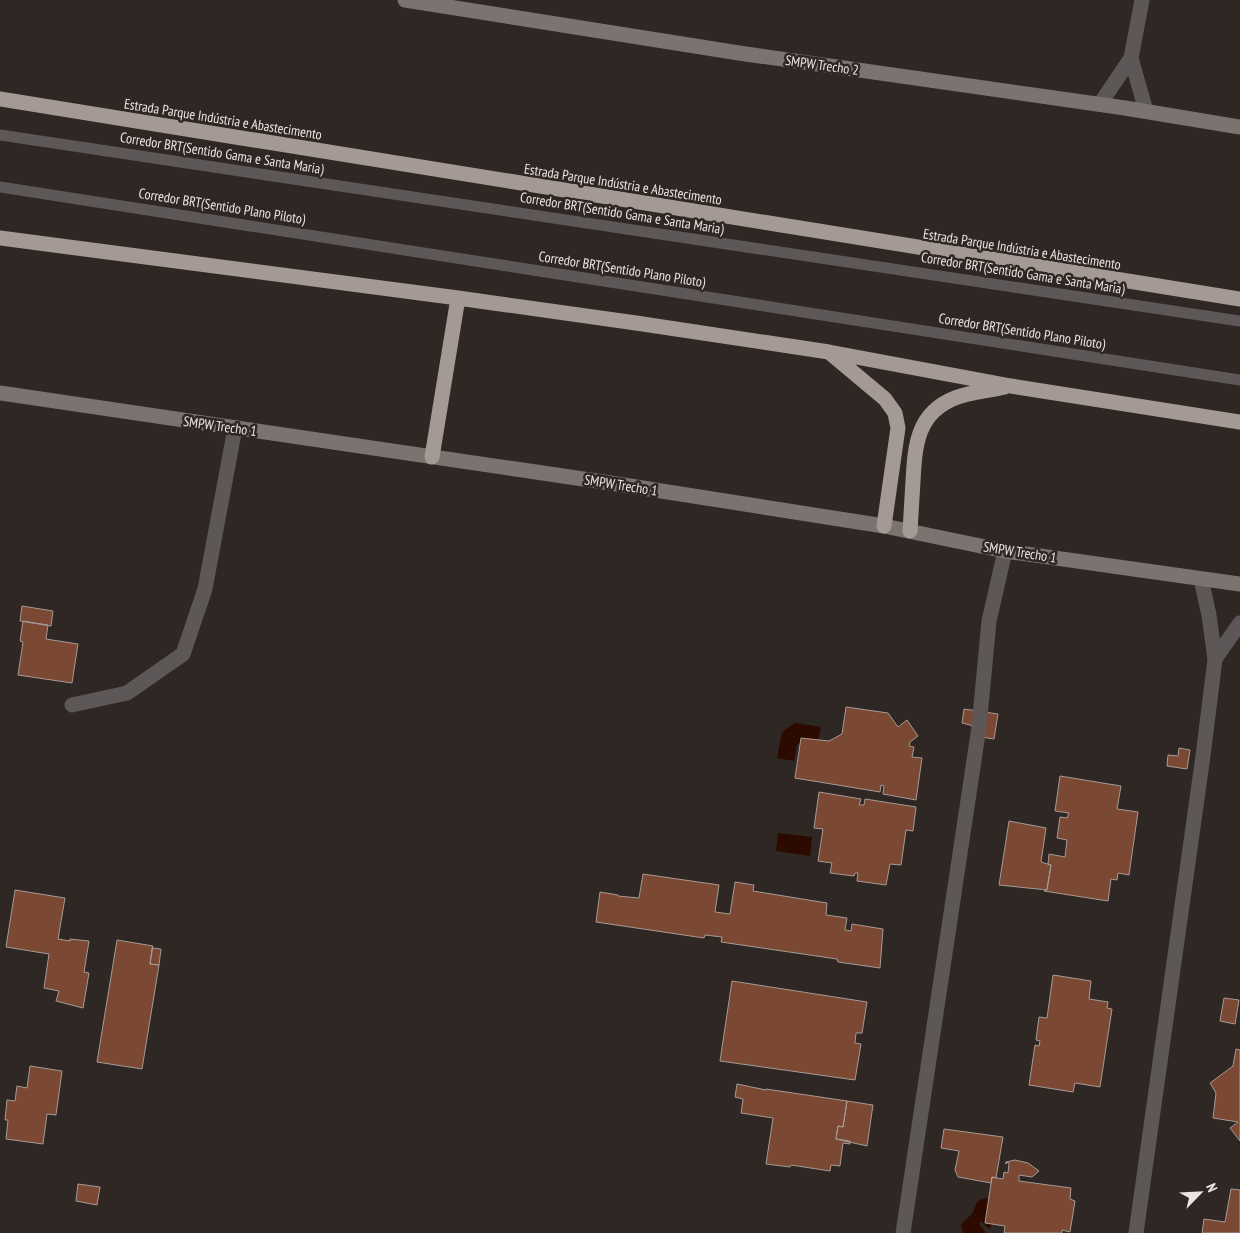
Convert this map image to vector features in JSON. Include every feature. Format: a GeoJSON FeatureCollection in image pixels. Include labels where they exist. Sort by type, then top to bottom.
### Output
{"type":"FeatureCollection","features":[{"type":"Feature","properties":{"kind":"highway","name":"Estrada Parque Indústria e Abastecimento"},"geometry":{"type":"LineString","coordinates":[[0,99],[1238,298]]}},
{"type":"Feature","properties":{"kind":"highway"},"geometry":{"type":"LineString","coordinates":[[0,238],[458,298],[829,352],[1012,386],[1240,422]]}},
{"type":"Feature","properties":{"kind":"highway"},"geometry":{"type":"LineString","coordinates":[[432,457],[458,298]]}},
{"type":"Feature","properties":{"kind":"highway"},"geometry":{"type":"LineString","coordinates":[[829,352],[885,399],[895,413],[898,428],[884,526]]}},
{"type":"Feature","properties":{"kind":"highway"},"geometry":{"type":"LineString","coordinates":[[910,531],[915,448],[920,430],[928,417],[939,407],[956,398],[1012,386]]}},
{"type":"Feature","properties":{"kind":"street","name":"SMPW Trecho 2"},"geometry":{"type":"LineString","coordinates":[[405,0],[739,53],[1100,104],[1240,127]]}},
{"type":"Feature","properties":{"kind":"street"},"geometry":{"type":"LineString","coordinates":[[1100,104],[1131,58],[1142,0]]}},
{"type":"Feature","properties":{"kind":"street"},"geometry":{"type":"LineString","coordinates":[[1131,58],[1146,111]]}},
{"type":"Feature","properties":{"kind":"street","name":"SMPW Trecho 1"},"geometry":{"type":"LineString","coordinates":[[0,393],[617,484],[884,526],[1005,551],[1240,584]]}},
{"type":"Feature","properties":{"kind":"street"},"geometry":{"type":"LineString","coordinates":[[72,704],[127,693],[183,654],[205,589],[235,428]]}},
{"type":"Feature","properties":{"kind":"street"},"geometry":{"type":"LineString","coordinates":[[904,1233],[979,727],[989,621],[1005,551]]}},
{"type":"Feature","properties":{"kind":"street"},"geometry":{"type":"LineString","coordinates":[[1136,1233],[1204,756],[1215,660],[1209,615],[1201,579]]}},
{"type":"Feature","properties":{"kind":"street"},"geometry":{"type":"LineString","coordinates":[[1215,660],[1240,622]]}},
{"type":"Feature","properties":{"kind":"lane","name":"Corredor BRT(Sentido Gama e Santa Maria)"},"geometry":{"type":"LineString","coordinates":[[0,135],[1240,321]]}},
{"type":"Feature","properties":{"kind":"lane","name":"Corredor BRT(Sentido Plano Piloto)"},"geometry":{"type":"LineString","coordinates":[[0,187],[1240,380]]}},
{"type":"Feature","properties":{"kind":"shaded area"},"geometry":{"type":"Polygon","coordinates":[[[795,723],[821,727],[818,743],[803,741],[797,745],[794,761],[777,758],[782,732],[795,723]]]}},
{"type":"Feature","properties":{"kind":"shaded area"},"geometry":{"type":"Polygon","coordinates":[[[778,833],[812,837],[810,856],[776,851],[778,833]]]}},
{"type":"Feature","properties":{"kind":"shaded area"},"geometry":{"type":"Polygon","coordinates":[[[986,1198],[990,1199],[994,1221],[989,1229],[981,1221],[979,1224],[986,1233],[963,1233],[961,1226],[963,1222],[972,1214],[977,1202],[986,1198]]]}},
{"type":"Feature","properties":{"kind":"building"},"geometry":{"type":"Polygon","coordinates":[[[22,606],[53,611],[51,626],[20,621],[22,606]]]}},
{"type":"Feature","properties":{"kind":"building"},"geometry":{"type":"Polygon","coordinates":[[[23,621],[48,625],[46,639],[78,644],[72,683],[18,675],[23,642],[20,641],[23,621]]]}},
{"type":"Feature","properties":{"kind":"building"},"geometry":{"type":"Polygon","coordinates":[[[846,707],[888,713],[898,727],[907,720],[918,736],[910,742],[909,746],[914,747],[912,757],[922,758],[916,800],[883,794],[884,786],[881,785],[880,792],[795,778],[801,738],[829,741],[842,734],[846,707]]]}},
{"type":"Feature","properties":{"kind":"building"},"geometry":{"type":"Polygon","coordinates":[[[964,709],[998,714],[994,739],[981,737],[976,729],[962,723],[964,709]]]}},
{"type":"Feature","properties":{"kind":"building"},"geometry":{"type":"Polygon","coordinates":[[[1179,748],[1190,750],[1187,769],[1167,766],[1168,755],[1178,756],[1179,748]]]}},
{"type":"Feature","properties":{"kind":"building"},"geometry":{"type":"Polygon","coordinates":[[[1060,776],[1121,786],[1117,809],[1138,812],[1129,875],[1118,873],[1117,880],[1111,879],[1108,901],[1044,891],[1047,889],[1051,865],[1048,864],[1049,854],[1065,857],[1067,840],[1057,838],[1060,817],[1067,818],[1069,813],[1055,811],[1060,776]]]}},
{"type":"Feature","properties":{"kind":"building"},"geometry":{"type":"Polygon","coordinates":[[[819,792],[861,799],[859,805],[864,805],[865,799],[916,807],[913,831],[906,830],[901,865],[890,864],[886,885],[857,881],[858,873],[855,873],[854,876],[830,873],[832,863],[818,861],[823,829],[814,828],[819,792]]]}},
{"type":"Feature","properties":{"kind":"building"},"geometry":{"type":"Polygon","coordinates":[[[1009,821],[1046,828],[1041,862],[1051,865],[1047,890],[999,885],[1009,821]]]}},
{"type":"Feature","properties":{"kind":"building"},"geometry":{"type":"Polygon","coordinates":[[[643,874],[719,885],[715,912],[730,914],[735,882],[754,885],[753,891],[827,903],[826,915],[847,918],[845,930],[851,931],[852,924],[883,929],[880,968],[838,962],[837,959],[721,942],[722,937],[705,935],[704,938],[596,922],[600,892],[639,898],[643,874]]]}},
{"type":"Feature","properties":{"kind":"building"},"geometry":{"type":"Polygon","coordinates":[[[15,890],[65,898],[58,939],[89,941],[84,972],[89,973],[83,1008],[56,1001],[59,991],[44,988],[49,954],[6,947],[15,890]]]}},
{"type":"Feature","properties":{"kind":"building"},"geometry":{"type":"Polygon","coordinates":[[[117,940],[153,946],[150,964],[159,965],[142,1069],[97,1062],[117,940]]]}},
{"type":"Feature","properties":{"kind":"building"},"geometry":{"type":"Polygon","coordinates":[[[152,948],[161,949],[159,965],[150,964],[152,948]]]}},
{"type":"Feature","properties":{"kind":"building"},"geometry":{"type":"Polygon","coordinates":[[[1053,975],[1091,981],[1089,999],[1108,1002],[1107,1008],[1112,1009],[1100,1087],[1075,1083],[1073,1092],[1029,1085],[1035,1045],[1039,1046],[1040,1041],[1036,1040],[1039,1017],[1047,1018],[1053,975]]]}},
{"type":"Feature","properties":{"kind":"building"},"geometry":{"type":"Polygon","coordinates":[[[732,981],[867,1002],[862,1033],[856,1033],[855,1043],[861,1044],[855,1080],[720,1061],[732,981]]]}},
{"type":"Feature","properties":{"kind":"building"},"geometry":{"type":"Polygon","coordinates":[[[1224,998],[1239,1000],[1235,1024],[1220,1021],[1224,998]]]}},
{"type":"Feature","properties":{"kind":"building"},"geometry":{"type":"Polygon","coordinates":[[[1236,1049],[1240,1050],[1240,1141],[1230,1128],[1238,1122],[1213,1118],[1216,1093],[1210,1083],[1233,1066],[1236,1049]]]}},
{"type":"Feature","properties":{"kind":"building"},"geometry":{"type":"Polygon","coordinates":[[[30,1066],[62,1071],[56,1115],[47,1114],[43,1144],[6,1139],[8,1120],[5,1120],[7,1100],[15,1101],[17,1086],[27,1088],[30,1066]]]}},
{"type":"Feature","properties":{"kind":"building"},"geometry":{"type":"Polygon","coordinates":[[[737,1084],[766,1090],[847,1101],[843,1127],[838,1126],[836,1139],[850,1141],[850,1144],[843,1143],[840,1166],[831,1165],[830,1171],[791,1165],[790,1167],[766,1164],[773,1118],[741,1113],[743,1099],[735,1097],[737,1084]]]}},
{"type":"Feature","properties":{"kind":"building"},"geometry":{"type":"Polygon","coordinates":[[[847,1101],[873,1105],[867,1146],[836,1139],[838,1126],[843,1127],[847,1101]]]}},
{"type":"Feature","properties":{"kind":"building"},"geometry":{"type":"Polygon","coordinates":[[[944,1129],[1003,1137],[996,1178],[992,1177],[991,1183],[958,1177],[955,1170],[959,1151],[941,1148],[944,1129]]]}},
{"type":"Feature","properties":{"kind":"building"},"geometry":{"type":"Polygon","coordinates":[[[1015,1160],[1028,1163],[1039,1171],[1032,1177],[1019,1175],[1019,1181],[1071,1188],[1070,1199],[1075,1201],[1070,1232],[1062,1230],[1062,1233],[1004,1233],[1005,1226],[985,1223],[992,1177],[1003,1179],[1004,1172],[1008,1173],[1009,1163],[1006,1162],[1015,1160]]]}},
{"type":"Feature","properties":{"kind":"building"},"geometry":{"type":"Polygon","coordinates":[[[78,1184],[100,1187],[97,1205],[76,1201],[78,1184]]]}},
{"type":"Feature","properties":{"kind":"building"},"geometry":{"type":"Polygon","coordinates":[[[1231,1189],[1240,1190],[1240,1233],[1202,1233],[1204,1219],[1225,1222],[1231,1189]]]}}]}
